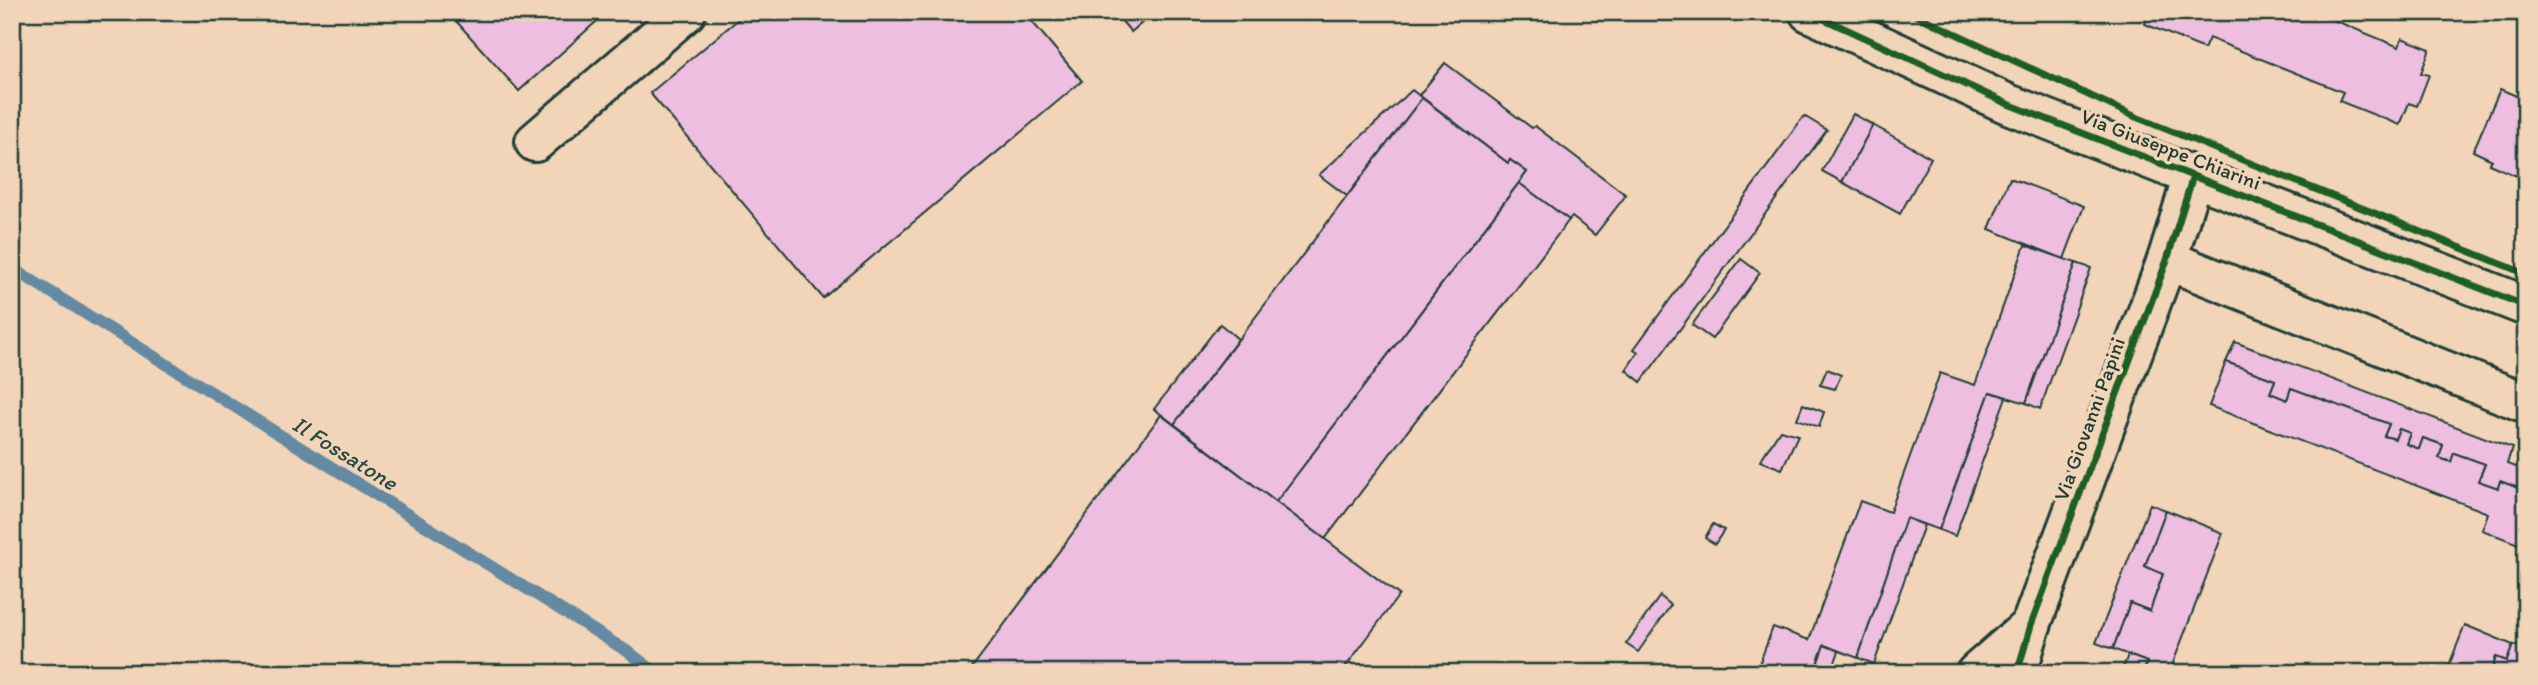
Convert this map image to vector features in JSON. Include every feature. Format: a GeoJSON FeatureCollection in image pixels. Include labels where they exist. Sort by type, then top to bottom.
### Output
{"type":"FeatureCollection","features":[{"type":"Feature","properties":{"kind":"street"},"geometry":{"type":"LineString","coordinates":[[535,142],[686,12]]}},
{"type":"Feature","properties":{"kind":"street","name":"Via Giuseppe Chiarini"},"geometry":{"type":"LineString","coordinates":[[1809,12],[2008,104],[2526,306]]}},
{"type":"Feature","properties":{"kind":"street","name":"Via Giovanni Papini"},"geometry":{"type":"LineString","coordinates":[[2017,673],[2031,625],[2167,260],[2193,176]]}},
{"type":"Feature","properties":{"kind":"street"},"geometry":{"type":"LineString","coordinates":[[2167,260],[2526,403]]}},
{"type":"Feature","properties":{"kind":"street"},"geometry":{"type":"LineString","coordinates":[[1976,673],[2031,625]]}},
{"type":"Feature","properties":{"kind":"building"},"geometry":{"type":"Polygon","coordinates":[[[448,12],[607,12],[519,91],[448,12]]]}},
{"type":"Feature","properties":{"kind":"building"},"geometry":{"type":"Polygon","coordinates":[[[747,12],[1024,12],[1082,81],[823,298],[650,93],[747,12]]]}},
{"type":"Feature","properties":{"kind":"building"},"geometry":{"type":"Polygon","coordinates":[[[1114,12],[1155,12],[1131,32],[1114,12]]]}},
{"type":"Feature","properties":{"kind":"building"},"geometry":{"type":"Polygon","coordinates":[[[2149,12],[2314,12],[2399,47],[2402,38],[2430,49],[2421,73],[2429,75],[2417,106],[2409,103],[2400,125],[2339,101],[2343,92],[2209,38],[2204,49],[2145,24],[2149,12]]]}},
{"type":"Feature","properties":{"kind":"building"},"geometry":{"type":"Polygon","coordinates":[[[1445,63],[1532,128],[1535,126],[1626,195],[1595,235],[1572,217],[1569,220],[1519,183],[1527,172],[1510,160],[1508,163],[1419,95],[1445,63]]]}},
{"type":"Feature","properties":{"kind":"building"},"geometry":{"type":"Polygon","coordinates":[[[2500,89],[2526,100],[2526,180],[2489,164],[2492,160],[2473,151],[2500,89]]]}},
{"type":"Feature","properties":{"kind":"building"},"geometry":{"type":"Polygon","coordinates":[[[1412,90],[1422,98],[1347,196],[1319,175],[1412,90]]]}},
{"type":"Feature","properties":{"kind":"building"},"geometry":{"type":"Polygon","coordinates":[[[1422,98],[1508,163],[1510,160],[1527,172],[1276,502],[1174,424],[1422,98]]]}},
{"type":"Feature","properties":{"kind":"building"},"geometry":{"type":"Polygon","coordinates":[[[1853,114],[1873,125],[1842,182],[1822,171],[1853,114]]]}},
{"type":"Feature","properties":{"kind":"building"},"geometry":{"type":"Polygon","coordinates":[[[1804,116],[1827,130],[1641,382],[1626,370],[1638,352],[1634,349],[1804,116]]]}},
{"type":"Feature","properties":{"kind":"building"},"geometry":{"type":"Polygon","coordinates":[[[1873,125],[1931,158],[1900,214],[1842,182],[1873,125]]]}},
{"type":"Feature","properties":{"kind":"building"},"geometry":{"type":"Polygon","coordinates":[[[2010,178],[2084,206],[2064,259],[1989,229],[2010,178]]]}},
{"type":"Feature","properties":{"kind":"building"},"geometry":{"type":"Polygon","coordinates":[[[1519,183],[1569,220],[1325,539],[1276,502],[1519,183]]]}},
{"type":"Feature","properties":{"kind":"building"},"geometry":{"type":"Polygon","coordinates":[[[2025,245],[2076,263],[2026,403],[1990,392],[1939,530],[1906,518],[1858,658],[1824,645],[1814,673],[1756,673],[1773,627],[1809,640],[1860,501],[1890,512],[1940,373],[1975,385],[2025,245]]]}},
{"type":"Feature","properties":{"kind":"building"},"geometry":{"type":"Polygon","coordinates":[[[1741,259],[1760,273],[1712,339],[1692,325],[1741,259]]]}},
{"type":"Feature","properties":{"kind":"building"},"geometry":{"type":"Polygon","coordinates":[[[2076,263],[2091,268],[2040,409],[2026,403],[2076,263]]]}},
{"type":"Feature","properties":{"kind":"building"},"geometry":{"type":"Polygon","coordinates":[[[1220,324],[1238,339],[1174,424],[1154,409],[1220,324]]]}},
{"type":"Feature","properties":{"kind":"building"},"geometry":{"type":"Polygon","coordinates":[[[2235,342],[2512,448],[2507,464],[2526,471],[2526,491],[2500,481],[2498,488],[2478,481],[2485,464],[2454,453],[2451,462],[2439,458],[2443,445],[2423,438],[2419,449],[2406,444],[2410,433],[2399,429],[2395,439],[2384,436],[2389,424],[2291,388],[2287,400],[2270,393],[2275,380],[2226,362],[2235,342]]]}},
{"type":"Feature","properties":{"kind":"building"},"geometry":{"type":"Polygon","coordinates":[[[2226,362],[2275,380],[2270,393],[2287,400],[2291,388],[2389,424],[2384,436],[2395,439],[2399,429],[2410,433],[2406,444],[2419,449],[2423,438],[2443,445],[2439,458],[2451,462],[2454,453],[2485,464],[2478,481],[2498,488],[2500,481],[2526,491],[2526,547],[2482,530],[2488,513],[2209,406],[2226,362]]]}},
{"type":"Feature","properties":{"kind":"building"},"geometry":{"type":"Polygon","coordinates":[[[1827,369],[1841,375],[1835,389],[1820,385],[1827,369]]]}},
{"type":"Feature","properties":{"kind":"building"},"geometry":{"type":"Polygon","coordinates":[[[1990,392],[2006,397],[1955,536],[1939,530],[1990,392]]]}},
{"type":"Feature","properties":{"kind":"building"},"geometry":{"type":"Polygon","coordinates":[[[1803,404],[1824,412],[1819,427],[1797,419],[1803,404]]]}},
{"type":"Feature","properties":{"kind":"building"},"geometry":{"type":"Polygon","coordinates":[[[1161,415],[1399,595],[1341,673],[968,673],[1161,415]]]}},
{"type":"Feature","properties":{"kind":"building"},"geometry":{"type":"Polygon","coordinates":[[[1780,430],[1798,435],[1782,469],[1760,461],[1780,430]]]}},
{"type":"Feature","properties":{"kind":"building"},"geometry":{"type":"Polygon","coordinates":[[[2150,504],[2166,510],[2145,566],[2163,574],[2150,611],[2130,603],[2113,649],[2096,643],[2150,504]]]}},
{"type":"Feature","properties":{"kind":"building"},"geometry":{"type":"Polygon","coordinates":[[[2166,510],[2223,533],[2170,671],[2174,673],[2143,673],[2147,662],[2113,649],[2130,603],[2150,611],[2163,574],[2145,566],[2166,510]]]}},
{"type":"Feature","properties":{"kind":"building"},"geometry":{"type":"Polygon","coordinates":[[[1906,518],[1924,525],[1874,664],[1858,658],[1906,518]]]}},
{"type":"Feature","properties":{"kind":"building"},"geometry":{"type":"Polygon","coordinates":[[[1713,524],[1724,530],[1715,544],[1705,538],[1713,524]]]}},
{"type":"Feature","properties":{"kind":"building"},"geometry":{"type":"Polygon","coordinates":[[[1660,596],[1671,605],[1638,652],[1626,644],[1660,596]]]}},
{"type":"Feature","properties":{"kind":"building"},"geometry":{"type":"Polygon","coordinates":[[[2465,625],[2513,645],[2507,661],[2496,657],[2491,673],[2446,673],[2465,625]]]}},
{"type":"Feature","properties":{"kind":"building"},"geometry":{"type":"Polygon","coordinates":[[[1824,645],[1839,651],[1831,673],[1814,673],[1824,645]]]}},
{"type":"Feature","properties":{"kind":"building"},"geometry":{"type":"Polygon","coordinates":[[[2513,645],[2526,649],[2519,673],[2491,673],[2496,657],[2507,661],[2513,645]]]}},
{"type":"Feature","properties":{"kind":"building"},"geometry":{"type":"Polygon","coordinates":[[[2128,655],[2147,662],[2143,673],[2121,673],[2128,655]]]}},
{"type":"Feature","properties":{"kind":"waterway","name":"Il Fossatone"},"geometry":{"type":"LineString","coordinates":[[12,268],[630,653],[656,673]]}},
{"type":"Feature","properties":{"kind":"cycle path"},"geometry":{"type":"LineString","coordinates":[[1809,12],[2008,104],[2526,306]]}},
{"type":"Feature","properties":{"kind":"cycle path"},"geometry":{"type":"LineString","coordinates":[[1909,12],[2136,117],[2526,274]]}},
{"type":"Feature","properties":{"kind":"cycle path"},"geometry":{"type":"LineString","coordinates":[[2017,673],[2031,625],[2167,260],[2193,176]]}}]}
